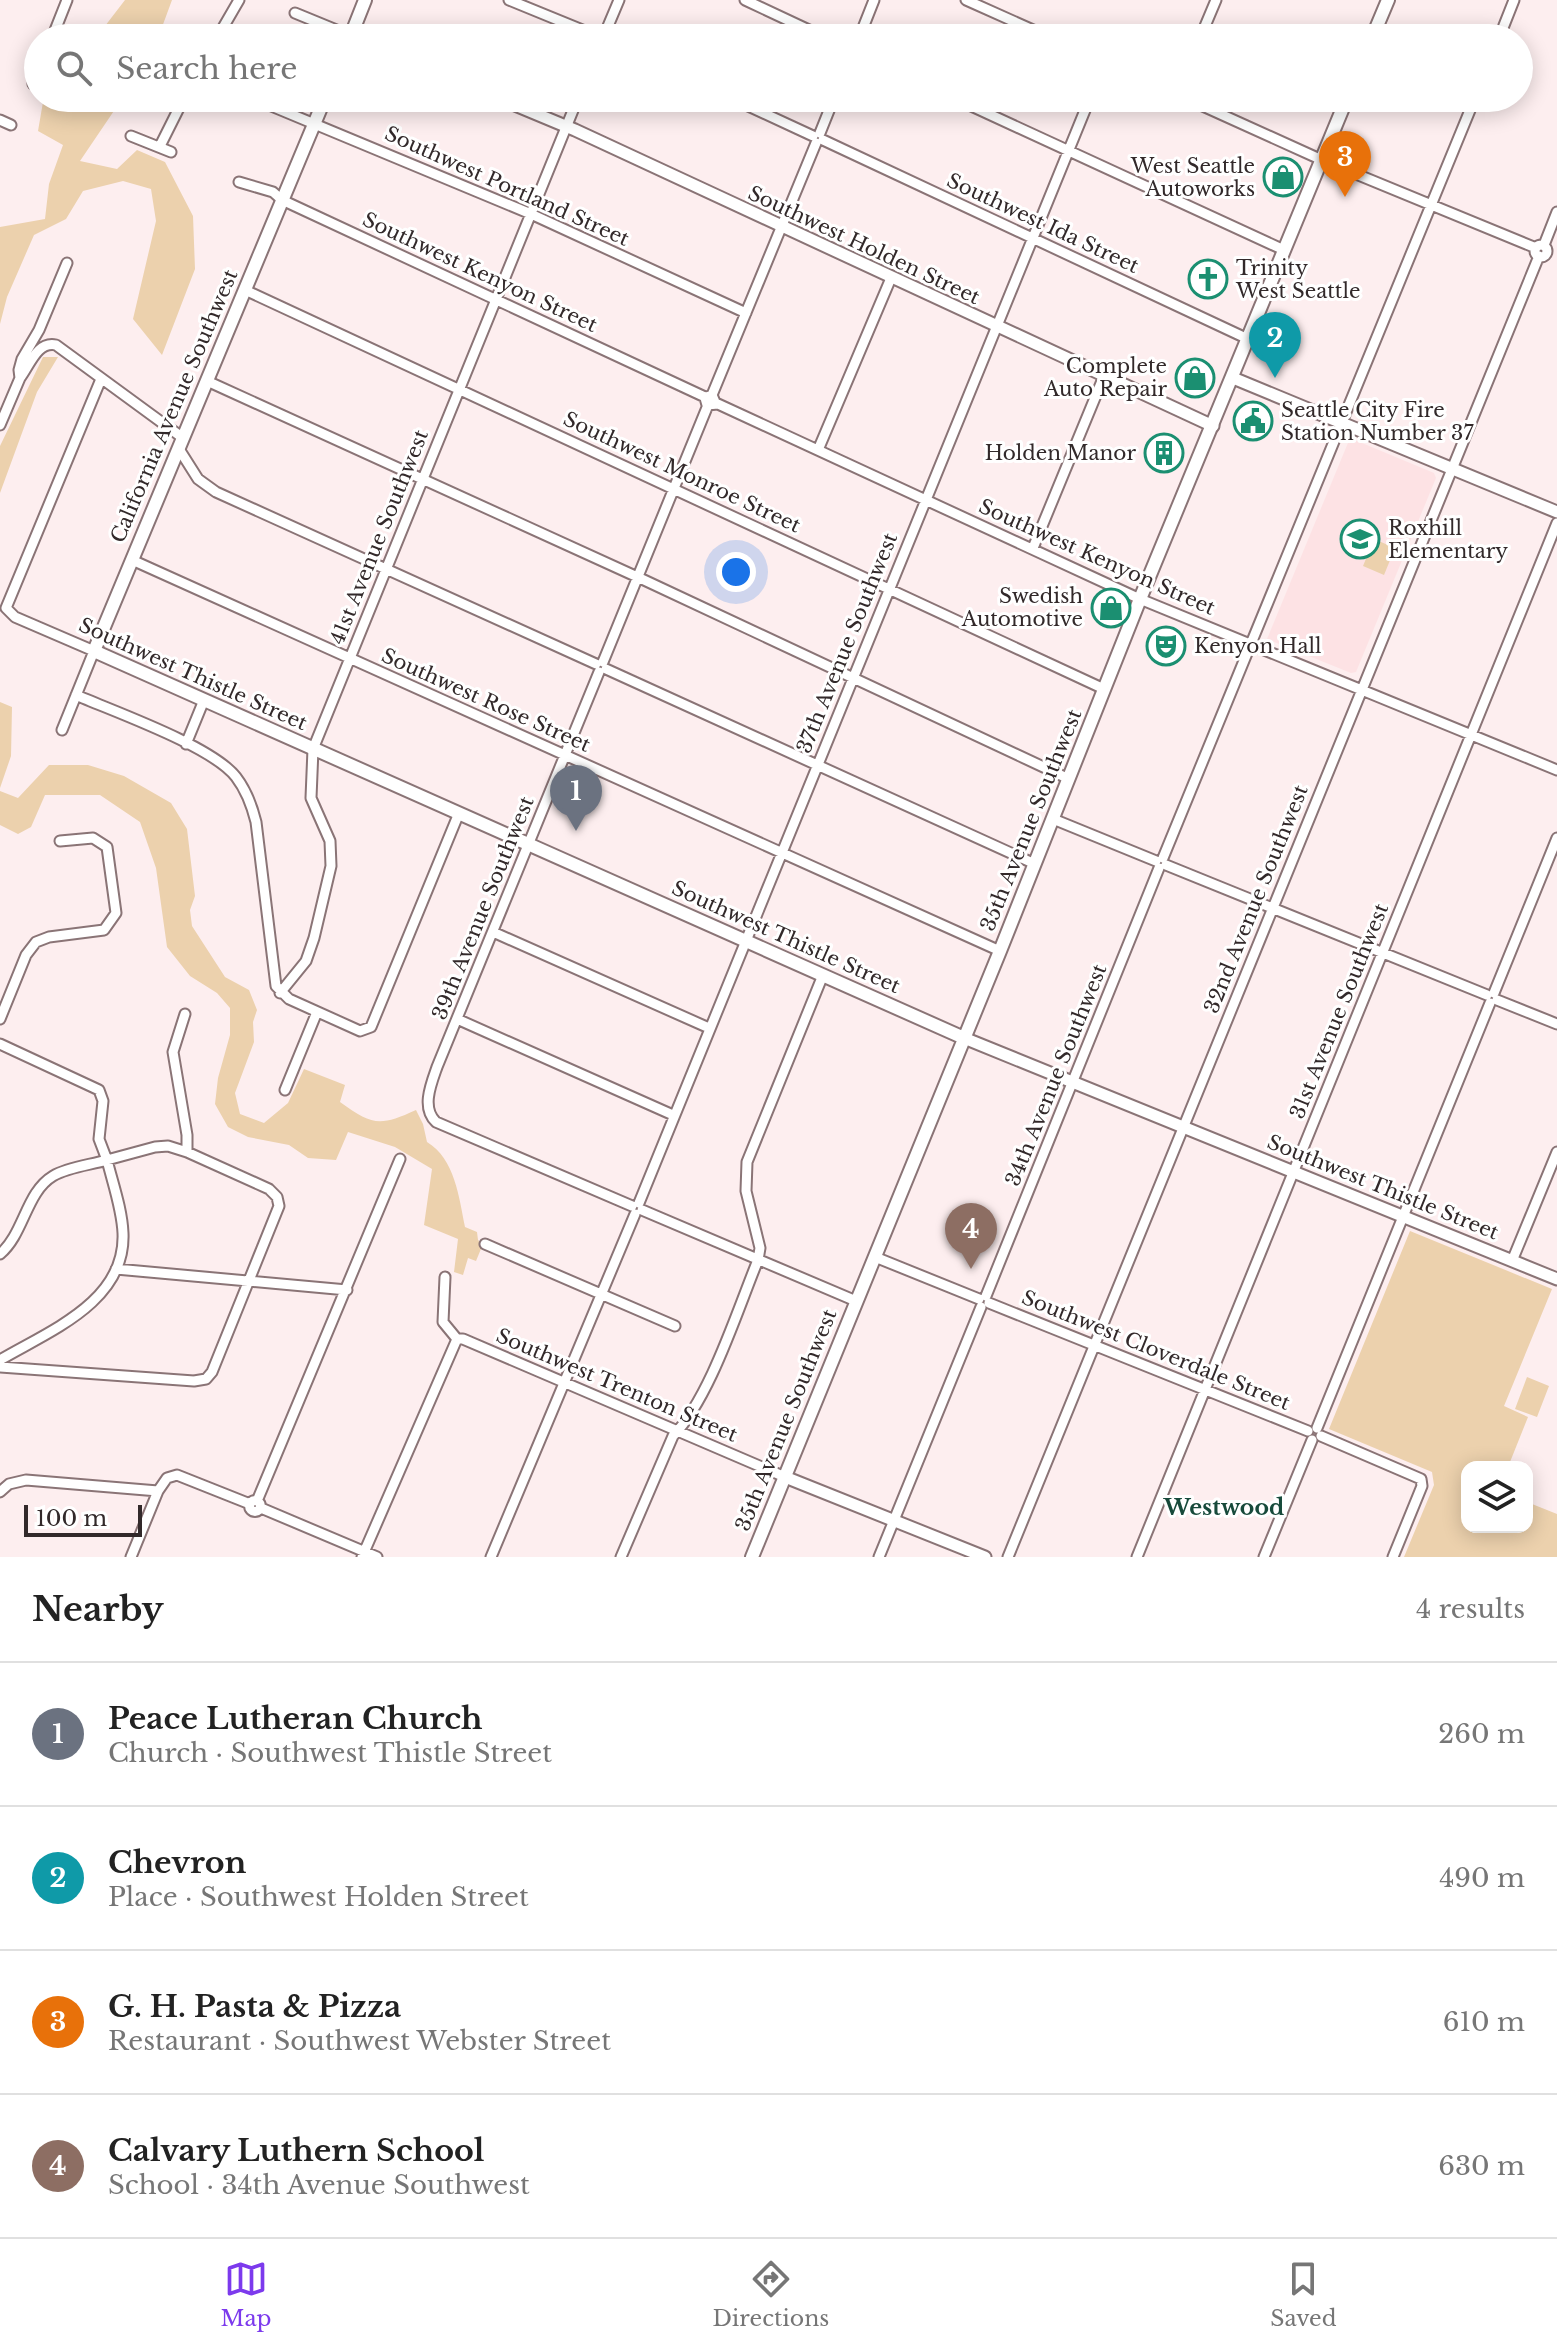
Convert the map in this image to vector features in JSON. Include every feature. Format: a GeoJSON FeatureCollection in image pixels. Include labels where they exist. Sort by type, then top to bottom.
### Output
{"type":"FeatureCollection","features":[{"type":"Feature","properties":{"kind":"main road"},"geometry":{"type":"LineString","coordinates":[[357,24],[365,0]]}},
{"type":"Feature","properties":{"kind":"main road"},"geometry":{"type":"LineString","coordinates":[[1378,24],[1388,0]]}},
{"type":"Feature","properties":{"kind":"main road","name":"California Avenue Southwest"},"geometry":{"type":"LineString","coordinates":[[94,651],[319,112]]}},
{"type":"Feature","properties":{"kind":"main road","name":"35th Avenue Southwest"},"geometry":{"type":"LineString","coordinates":[[752,1557],[1140,599],[1341,112]]}},
{"type":"Feature","properties":{"kind":"main road","name":"Southwest Thistle Street"},"geometry":{"type":"LineString","coordinates":[[94,651],[964,1038]]}},
{"type":"Feature","properties":{"kind":"street"},"geometry":{"type":"LineString","coordinates":[[58,24],[67,0]]}},
{"type":"Feature","properties":{"kind":"street"},"geometry":{"type":"LineString","coordinates":[[225,24],[239,0]]}},
{"type":"Feature","properties":{"kind":"street"},"geometry":{"type":"LineString","coordinates":[[509,0],[568,24]]}},
{"type":"Feature","properties":{"kind":"street"},"geometry":{"type":"LineString","coordinates":[[608,24],[619,0]]}},
{"type":"Feature","properties":{"kind":"street"},"geometry":{"type":"LineString","coordinates":[[745,0],[776,9],[802,24]]}},
{"type":"Feature","properties":{"kind":"street"},"geometry":{"type":"LineString","coordinates":[[865,24],[874,0]]}},
{"type":"Feature","properties":{"kind":"street"},"geometry":{"type":"LineString","coordinates":[[966,0],[1020,24]]}},
{"type":"Feature","properties":{"kind":"street"},"geometry":{"type":"LineString","coordinates":[[1206,24],[1216,0]]}},
{"type":"Feature","properties":{"kind":"street"},"geometry":{"type":"LineString","coordinates":[[1505,24],[1514,0]]}},
{"type":"Feature","properties":{"kind":"street"},"geometry":{"type":"LineString","coordinates":[[295,13],[321,24]]}},
{"type":"Feature","properties":{"kind":"street"},"geometry":{"type":"LineString","coordinates":[[160,146],[177,112]]}},
{"type":"Feature","properties":{"kind":"street","name":"Southwest Portland Street"},"geometry":{"type":"LineString","coordinates":[[287,112],[531,214],[746,313]]}},
{"type":"Feature","properties":{"kind":"street","name":"Southwest Holden Street"},"geometry":{"type":"LineString","coordinates":[[531,112],[1213,426]]}},
{"type":"Feature","properties":{"kind":"street","name":"41st Avenue Southwest"},"geometry":{"type":"LineString","coordinates":[[280,993],[306,961],[331,866],[330,841],[311,798],[313,749],[573,112]]}},
{"type":"Feature","properties":{"kind":"street","name":"Southwest Ida Street"},"geometry":{"type":"LineString","coordinates":[[761,112],[1248,339]]}},
{"type":"Feature","properties":{"kind":"street","name":"39th Avenue Southwest"},"geometry":{"type":"LineString","coordinates":[[637,1208],[438,1123],[430,1115],[432,1083],[828,112]]}},
{"type":"Feature","properties":{"kind":"street"},"geometry":{"type":"LineString","coordinates":[[984,112],[1284,250]]}},
{"type":"Feature","properties":{"kind":"street","name":"37th Avenue Southwest"},"geometry":{"type":"LineString","coordinates":[[491,1557],[566,1382],[1084,112]]}},
{"type":"Feature","properties":{"kind":"street"},"geometry":{"type":"LineString","coordinates":[[1216,112],[1322,160],[1545,252]]}},
{"type":"Feature","properties":{"kind":"street","name":"34th Avenue Southwest"},"geometry":{"type":"LineString","coordinates":[[879,1557],[1469,112]]}},
{"type":"Feature","properties":{"kind":"street"},"geometry":{"type":"LineString","coordinates":[[0,120],[11,125]]}},
{"type":"Feature","properties":{"kind":"street"},"geometry":{"type":"LineString","coordinates":[[131,136],[171,152]]}},
{"type":"Feature","properties":{"kind":"street","name":"Southwest Kenyon Street"},"geometry":{"type":"LineString","coordinates":[[239,182],[273,192],[282,200],[1140,599],[1557,770]]}},
{"type":"Feature","properties":{"kind":"street","name":"32nd Avenue Southwest"},"geometry":{"type":"LineString","coordinates":[[1008,1557],[1360,690],[1545,252],[1557,212]]}},
{"type":"Feature","properties":{"kind":"street"},"geometry":{"type":"LineString","coordinates":[[20,378],[22,359],[39,330],[67,263]]}},
{"type":"Feature","properties":{"kind":"street"},"geometry":{"type":"LineString","coordinates":[[818,450],[891,278]]}},
{"type":"Feature","properties":{"kind":"street","name":"Southwest Monroe Street"},"geometry":{"type":"LineString","coordinates":[[245,290],[1104,689]]}},
{"type":"Feature","properties":{"kind":"street"},"geometry":{"type":"LineString","coordinates":[[0,425],[20,378],[41,346],[50,343],[101,379],[181,444],[198,479],[216,492],[1035,864]]}},
{"type":"Feature","properties":{"kind":"street"},"geometry":{"type":"LineString","coordinates":[[1033,548],[1104,376]]}},
{"type":"Feature","properties":{"kind":"street"},"geometry":{"type":"LineString","coordinates":[[1233,378],[1557,512]]}},
{"type":"Feature","properties":{"kind":"street","name":"Southwest Thistle Street"},"geometry":{"type":"LineString","coordinates":[[94,651],[7,611],[7,604],[101,379]]}},
{"type":"Feature","properties":{"kind":"street"},"geometry":{"type":"LineString","coordinates":[[207,381],[638,577],[1069,779]]}},
{"type":"Feature","properties":{"kind":"street","name":"31st Avenue Southwest"},"geometry":{"type":"LineString","coordinates":[[1137,1557],[1557,523]]}},
{"type":"Feature","properties":{"kind":"street","name":"Southwest Rose Street"},"geometry":{"type":"LineString","coordinates":[[132,560],[1000,951]]}},
{"type":"Feature","properties":{"kind":"street","name":"California Avenue Southwest"},"geometry":{"type":"LineString","coordinates":[[62,730],[94,651]]}},
{"type":"Feature","properties":{"kind":"street"},"geometry":{"type":"LineString","coordinates":[[76,695],[208,754],[237,778],[256,822],[272,971],[280,993],[360,1031],[368,1029],[459,813]]}},
{"type":"Feature","properties":{"kind":"street"},"geometry":{"type":"LineString","coordinates":[[186,744],[204,700]]}},
{"type":"Feature","properties":{"kind":"street"},"geometry":{"type":"LineString","coordinates":[[1053,819],[1557,1024]]}},
{"type":"Feature","properties":{"kind":"street"},"geometry":{"type":"LineString","coordinates":[[0,1019],[30,948],[49,937],[104,930],[116,913],[107,847],[93,838],[60,841]]}},
{"type":"Feature","properties":{"kind":"street"},"geometry":{"type":"LineString","coordinates":[[1264,1557],[1557,838]]}},
{"type":"Feature","properties":{"kind":"street"},"geometry":{"type":"LineString","coordinates":[[493,932],[709,1028]]}},
{"type":"Feature","properties":{"kind":"street"},"geometry":{"type":"LineString","coordinates":[[621,1557],[672,1437],[685,1423],[719,1355],[758,1260],[760,1248],[746,1191],[747,1162],[823,975]]}},
{"type":"Feature","properties":{"kind":"street"},"geometry":{"type":"LineString","coordinates":[[285,1090],[317,1012]]}},
{"type":"Feature","properties":{"kind":"street"},"geometry":{"type":"LineString","coordinates":[[185,1014],[173,1052],[187,1152]]}},
{"type":"Feature","properties":{"kind":"street"},"geometry":{"type":"LineString","coordinates":[[457,1019],[673,1115]]}},
{"type":"Feature","properties":{"kind":"street","name":"Southwest Thistle Street"},"geometry":{"type":"LineString","coordinates":[[964,1038],[1557,1279]]}},
{"type":"Feature","properties":{"kind":"street"},"geometry":{"type":"LineString","coordinates":[[0,1044],[99,1090],[103,1101],[99,1139],[123,1226],[122,1249],[116,1269],[93,1302],[0,1360]]}},
{"type":"Feature","properties":{"kind":"street"},"geometry":{"type":"LineString","coordinates":[[0,1254],[12,1240],[40,1188],[49,1179],[155,1147],[168,1146],[187,1152],[269,1189],[279,1201],[278,1211],[212,1372],[206,1379],[194,1381],[0,1367]]}},
{"type":"Feature","properties":{"kind":"street"},"geometry":{"type":"LineString","coordinates":[[1512,1261],[1557,1152]]}},
{"type":"Feature","properties":{"kind":"street"},"geometry":{"type":"LineString","coordinates":[[256,1504],[400,1159]]}},
{"type":"Feature","properties":{"kind":"street"},"geometry":{"type":"LineString","coordinates":[[637,1208],[856,1301]]}},
{"type":"Feature","properties":{"kind":"street"},"geometry":{"type":"LineString","coordinates":[[485,1244],[675,1326]]}},
{"type":"Feature","properties":{"kind":"street","name":"Southwest Cloverdale Street"},"geometry":{"type":"LineString","coordinates":[[875,1257],[1416,1475],[1423,1482],[1393,1557]]}},
{"type":"Feature","properties":{"kind":"street"},"geometry":{"type":"LineString","coordinates":[[116,1269],[347,1290]]}},
{"type":"Feature","properties":{"kind":"street"},"geometry":{"type":"LineString","coordinates":[[364,1554],[457,1339],[443,1322],[445,1277]]}},
{"type":"Feature","properties":{"kind":"street","name":"Southwest Trenton Street"},"geometry":{"type":"LineString","coordinates":[[457,1339],[985,1557]]}},
{"type":"Feature","properties":{"kind":"street"},"geometry":{"type":"LineString","coordinates":[[131,1557],[158,1491],[167,1478],[182,1475],[377,1557]]}},
{"type":"Feature","properties":{"kind":"street"},"geometry":{"type":"LineString","coordinates":[[0,1492],[9,1484],[26,1480],[158,1491]]}},
{"type":"Feature","properties":{"kind":"shaded area"},"geometry":{"type":"Polygon","coordinates":[[[125,0],[172,0],[163,24],[107,24],[125,0]]]}},
{"type":"Feature","properties":{"kind":"shaded area"},"geometry":{"type":"Polygon","coordinates":[[[41,112],[113,112],[80,161],[117,169],[137,150],[165,162],[193,216],[195,269],[162,355],[133,319],[156,221],[151,189],[123,181],[83,191],[66,219],[34,235],[7,297],[0,324],[0,227],[45,219],[49,184],[63,145],[38,131],[41,112]]]}},
{"type":"Feature","properties":{"kind":"shaded area"},"geometry":{"type":"Polygon","coordinates":[[[43,357],[58,357],[37,392],[0,493],[0,446],[43,357]]]}},
{"type":"Feature","properties":{"kind":"shaded area","name":"Roxhill Elementary"},"geometry":{"type":"Polygon","coordinates":[[[1350,438],[1434,473],[1436,478],[1356,672],[1351,673],[1267,639],[1350,438]]]}},
{"type":"Feature","properties":{"kind":"shaded area"},"geometry":{"type":"Polygon","coordinates":[[[1374,539],[1395,548],[1384,575],[1363,566],[1374,539]]]}},
{"type":"Feature","properties":{"kind":"shaded area"},"geometry":{"type":"Polygon","coordinates":[[[0,702],[12,707],[11,756],[0,788],[0,702]]]}},
{"type":"Feature","properties":{"kind":"shaded area"},"geometry":{"type":"Polygon","coordinates":[[[49,765],[88,765],[124,776],[171,803],[187,829],[195,896],[190,910],[192,926],[225,977],[249,990],[257,1010],[253,1022],[254,1042],[235,1093],[240,1114],[264,1123],[288,1103],[304,1069],[345,1085],[340,1102],[368,1119],[384,1121],[416,1110],[427,1142],[450,1168],[465,1227],[477,1232],[478,1240],[483,1244],[476,1261],[468,1258],[463,1275],[454,1272],[458,1239],[424,1225],[432,1169],[395,1147],[348,1132],[336,1160],[308,1158],[289,1145],[248,1137],[228,1127],[215,1104],[218,1078],[230,1035],[230,1008],[217,993],[190,976],[167,947],[156,868],[140,822],[100,795],[45,795],[31,827],[18,834],[0,825],[0,791],[18,798],[49,765]]]}},
{"type":"Feature","properties":{"kind":"shaded area"},"geometry":{"type":"Polygon","coordinates":[[[1410,1231],[1552,1289],[1504,1406],[1528,1417],[1510,1461],[1461,1461],[1461,1533],[1533,1533],[1533,1504],[1557,1514],[1557,1557],[1404,1557],[1434,1485],[1432,1472],[1329,1429],[1410,1231]]]}},
{"type":"Feature","properties":{"kind":"shaded area"},"geometry":{"type":"Polygon","coordinates":[[[1527,1377],[1549,1386],[1537,1417],[1515,1409],[1527,1377]]]}},
{"type":"Feature","properties":{"kind":"place","name":"West Seattle Autoworks"},"geometry":{"type":"Point","coordinates":[1283,177]}},
{"type":"Feature","properties":{"kind":"place","name":"G. H. Pasta & Pizza"},"geometry":{"type":"Point","coordinates":[1345,197]}},
{"type":"Feature","properties":{"kind":"place","name":"Trinity West Seattle"},"geometry":{"type":"Point","coordinates":[1208,279]}},
{"type":"Feature","properties":{"kind":"place","name":"Complete Auto Repair"},"geometry":{"type":"Point","coordinates":[1195,378]}},
{"type":"Feature","properties":{"kind":"place","name":"Chevron"},"geometry":{"type":"Point","coordinates":[1275,378]}},
{"type":"Feature","properties":{"kind":"place","name":"Seattle City Fire Station Number 37"},"geometry":{"type":"Point","coordinates":[1253,421]}},
{"type":"Feature","properties":{"kind":"place","name":"Holden Manor"},"geometry":{"type":"Point","coordinates":[1164,453]}},
{"type":"Feature","properties":{"kind":"place","name":"Roxhill Elementary"},"geometry":{"type":"Point","coordinates":[1360,539]}},
{"type":"Feature","properties":{"kind":"place","name":"Swedish Automotive"},"geometry":{"type":"Point","coordinates":[1111,608]}},
{"type":"Feature","properties":{"kind":"place","name":"Kenyon Hall"},"geometry":{"type":"Point","coordinates":[1166,646]}},
{"type":"Feature","properties":{"kind":"place","name":"Peace Lutheran Church"},"geometry":{"type":"Point","coordinates":[576,831]}},
{"type":"Feature","properties":{"kind":"place","name":"Calvary Luthern School"},"geometry":{"type":"Point","coordinates":[971,1269]}},
{"type":"Feature","properties":{"kind":"district","name":"Westwood"},"geometry":{"type":"Point","coordinates":[1224,1507]}}]}
